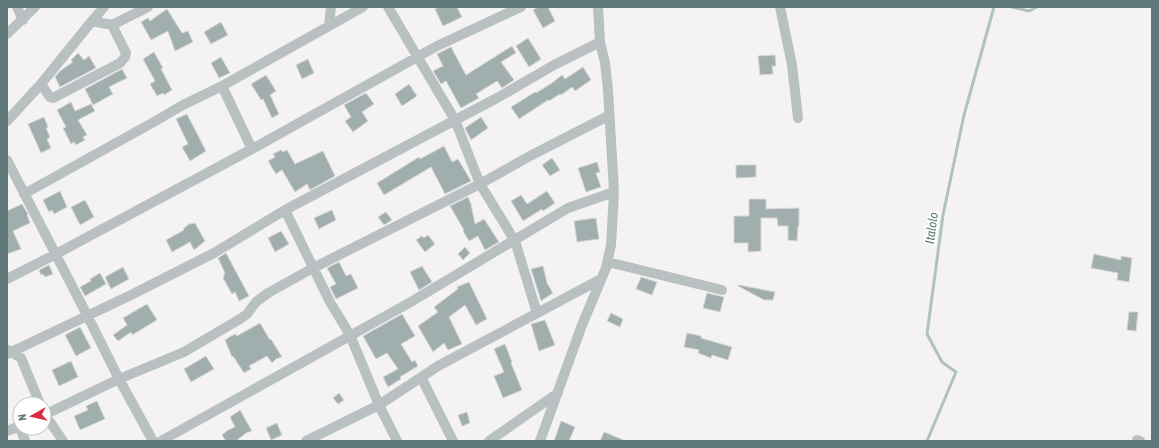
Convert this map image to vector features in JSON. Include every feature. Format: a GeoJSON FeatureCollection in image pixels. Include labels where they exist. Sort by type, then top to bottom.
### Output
{"type":"FeatureCollection","features":[{"type":"Feature","properties":{"kind":"street"},"geometry":{"type":"LineString","coordinates":[[17,7],[22,20]]}},
{"type":"Feature","properties":{"kind":"street"},"geometry":{"type":"LineString","coordinates":[[7,34],[35,7]]}},
{"type":"Feature","properties":{"kind":"street"},"geometry":{"type":"LineString","coordinates":[[7,121],[41,84],[104,7]]}},
{"type":"Feature","properties":{"kind":"street"},"geometry":{"type":"LineString","coordinates":[[92,21],[112,25],[148,7]]}},
{"type":"Feature","properties":{"kind":"street"},"geometry":{"type":"LineString","coordinates":[[329,26],[331,7]]}},
{"type":"Feature","properties":{"kind":"street"},"geometry":{"type":"LineString","coordinates":[[24,194],[363,7]]}},
{"type":"Feature","properties":{"kind":"street"},"geometry":{"type":"LineString","coordinates":[[388,7],[454,120],[480,184],[515,241],[537,313]]}},
{"type":"Feature","properties":{"kind":"street"},"geometry":{"type":"LineString","coordinates":[[7,278],[56,254],[252,149],[436,46],[521,7]]}},
{"type":"Feature","properties":{"kind":"street"},"geometry":{"type":"LineString","coordinates":[[540,441],[582,325],[608,262],[611,245],[614,192],[605,70],[600,42],[598,7]]}},
{"type":"Feature","properties":{"kind":"street"},"geometry":{"type":"LineString","coordinates":[[780,7],[792,65],[798,118]]}},
{"type":"Feature","properties":{"kind":"street"},"geometry":{"type":"LineString","coordinates":[[41,84],[50,97],[53,98],[120,63],[126,57],[126,53],[112,25]]}},
{"type":"Feature","properties":{"kind":"street"},"geometry":{"type":"LineString","coordinates":[[8,352],[129,296],[214,253],[285,210],[554,65],[600,42]]}},
{"type":"Feature","properties":{"kind":"street"},"geometry":{"type":"LineString","coordinates":[[222,86],[252,149]]}},
{"type":"Feature","properties":{"kind":"street"},"geometry":{"type":"LineString","coordinates":[[52,410],[119,379],[184,352],[240,319],[247,314],[256,302],[268,293],[313,268],[480,184],[530,156],[608,116]]}},
{"type":"Feature","properties":{"kind":"street"},"geometry":{"type":"LineString","coordinates":[[7,160],[119,379],[151,438],[140,441]]}},
{"type":"Feature","properties":{"kind":"street"},"geometry":{"type":"LineString","coordinates":[[161,441],[409,303],[568,208],[614,192]]}},
{"type":"Feature","properties":{"kind":"street"},"geometry":{"type":"LineString","coordinates":[[285,210],[330,302],[350,335],[379,405],[397,441]]}},
{"type":"Feature","properties":{"kind":"street"},"geometry":{"type":"LineString","coordinates":[[608,262],[722,290]]}},
{"type":"Feature","properties":{"kind":"street"},"geometry":{"type":"LineString","coordinates":[[306,441],[379,405],[421,376],[445,362],[601,279]]}},
{"type":"Feature","properties":{"kind":"street"},"geometry":{"type":"LineString","coordinates":[[8,352],[21,358],[37,396]]}},
{"type":"Feature","properties":{"kind":"street"},"geometry":{"type":"LineString","coordinates":[[421,376],[453,441]]}},
{"type":"Feature","properties":{"kind":"street"},"geometry":{"type":"LineString","coordinates":[[490,441],[558,393]]}},
{"type":"Feature","properties":{"kind":"street"},"geometry":{"type":"LineString","coordinates":[[52,425],[63,441]]}},
{"type":"Feature","properties":{"kind":"building"},"geometry":{"type":"Polygon","coordinates":[[[439,7],[457,7],[462,17],[443,26],[435,9],[439,7]]]}},
{"type":"Feature","properties":{"kind":"building"},"geometry":{"type":"Polygon","coordinates":[[[538,7],[548,7],[555,21],[543,28],[533,10],[538,7]]]}},
{"type":"Feature","properties":{"kind":"building"},"geometry":{"type":"Polygon","coordinates":[[[167,9],[182,33],[188,31],[193,42],[175,51],[168,31],[151,40],[141,22],[148,18],[150,21],[167,9]]]}},
{"type":"Feature","properties":{"kind":"building"},"geometry":{"type":"Polygon","coordinates":[[[221,22],[228,35],[211,44],[204,32],[221,22]]]}},
{"type":"Feature","properties":{"kind":"building"},"geometry":{"type":"Polygon","coordinates":[[[528,38],[541,59],[529,67],[516,46],[528,38]]]}},
{"type":"Feature","properties":{"kind":"building"},"geometry":{"type":"Polygon","coordinates":[[[512,46],[516,53],[501,62],[514,80],[502,88],[497,81],[476,94],[479,98],[461,108],[446,81],[441,84],[433,71],[443,66],[437,54],[451,47],[466,75],[512,46]]]}},
{"type":"Feature","properties":{"kind":"building"},"geometry":{"type":"Polygon","coordinates":[[[154,52],[163,68],[161,69],[172,90],[164,95],[163,93],[157,96],[150,84],[155,81],[143,59],[154,52]]]}},
{"type":"Feature","properties":{"kind":"building"},"geometry":{"type":"Polygon","coordinates":[[[78,53],[84,60],[89,56],[96,68],[60,87],[55,77],[60,71],[73,62],[71,60],[78,53]]]}},
{"type":"Feature","properties":{"kind":"building"},"geometry":{"type":"Polygon","coordinates":[[[775,55],[776,66],[772,66],[773,74],[760,75],[758,56],[775,55]]]}},
{"type":"Feature","properties":{"kind":"building"},"geometry":{"type":"Polygon","coordinates":[[[221,57],[230,73],[219,78],[211,63],[221,57]]]}},
{"type":"Feature","properties":{"kind":"building"},"geometry":{"type":"Polygon","coordinates":[[[308,59],[314,73],[302,79],[296,65],[308,59]]]}},
{"type":"Feature","properties":{"kind":"building"},"geometry":{"type":"Polygon","coordinates":[[[583,67],[591,80],[575,91],[572,87],[561,95],[560,94],[549,101],[548,100],[519,119],[511,107],[552,83],[562,75],[565,79],[583,67]]]}},
{"type":"Feature","properties":{"kind":"building"},"geometry":{"type":"Polygon","coordinates":[[[122,69],[127,78],[109,87],[113,94],[93,105],[85,89],[122,69]]]}},
{"type":"Feature","properties":{"kind":"building"},"geometry":{"type":"Polygon","coordinates":[[[266,75],[276,91],[270,95],[279,114],[272,118],[263,99],[261,100],[251,84],[266,75]]]}},
{"type":"Feature","properties":{"kind":"building"},"geometry":{"type":"Polygon","coordinates":[[[409,84],[417,96],[402,106],[395,94],[409,84]]]}},
{"type":"Feature","properties":{"kind":"building"},"geometry":{"type":"Polygon","coordinates":[[[366,93],[374,104],[362,112],[368,121],[353,132],[345,121],[351,117],[344,105],[366,93]]]}},
{"type":"Feature","properties":{"kind":"building"},"geometry":{"type":"Polygon","coordinates":[[[71,102],[75,111],[91,104],[95,111],[78,120],[87,135],[83,137],[85,140],[76,145],[74,142],[71,144],[63,128],[66,127],[57,110],[71,102]]]}},
{"type":"Feature","properties":{"kind":"building"},"geometry":{"type":"Polygon","coordinates":[[[187,114],[206,151],[190,161],[182,147],[188,144],[176,119],[187,114]]]}},
{"type":"Feature","properties":{"kind":"building"},"geometry":{"type":"Polygon","coordinates":[[[44,117],[48,127],[46,128],[50,137],[47,139],[51,148],[41,153],[28,124],[44,117]]]}},
{"type":"Feature","properties":{"kind":"building"},"geometry":{"type":"Polygon","coordinates":[[[481,117],[488,128],[471,140],[465,128],[481,117]]]}},
{"type":"Feature","properties":{"kind":"building"},"geometry":{"type":"Polygon","coordinates":[[[444,146],[452,162],[458,159],[471,181],[445,194],[431,167],[384,195],[377,183],[419,157],[420,159],[444,146]]]}},
{"type":"Feature","properties":{"kind":"building"},"geometry":{"type":"Polygon","coordinates":[[[281,150],[283,152],[287,150],[295,164],[323,151],[335,176],[310,190],[307,184],[295,192],[282,170],[276,174],[268,161],[275,157],[273,154],[281,150]]]}},
{"type":"Feature","properties":{"kind":"building"},"geometry":{"type":"Polygon","coordinates":[[[552,158],[560,170],[550,176],[542,165],[552,158]]]}},
{"type":"Feature","properties":{"kind":"building"},"geometry":{"type":"Polygon","coordinates":[[[597,162],[600,172],[596,173],[601,187],[586,192],[578,168],[597,162]]]}},
{"type":"Feature","properties":{"kind":"building"},"geometry":{"type":"Polygon","coordinates":[[[736,165],[756,165],[756,177],[736,178],[736,165]]]}},
{"type":"Feature","properties":{"kind":"building"},"geometry":{"type":"Polygon","coordinates":[[[60,191],[67,207],[54,214],[52,210],[49,212],[43,200],[60,191]]]}},
{"type":"Feature","properties":{"kind":"building"},"geometry":{"type":"Polygon","coordinates":[[[547,191],[555,203],[523,221],[511,201],[521,195],[527,204],[547,191]]]}},
{"type":"Feature","properties":{"kind":"building"},"geometry":{"type":"Polygon","coordinates":[[[468,197],[475,224],[484,219],[499,242],[485,250],[478,236],[469,241],[450,206],[468,197]]]}},
{"type":"Feature","properties":{"kind":"building"},"geometry":{"type":"Polygon","coordinates":[[[749,199],[766,199],[766,209],[799,208],[797,241],[788,240],[788,226],[778,226],[777,218],[761,218],[761,251],[748,252],[748,243],[734,243],[734,216],[749,216],[749,199]]]}},
{"type":"Feature","properties":{"kind":"building"},"geometry":{"type":"Polygon","coordinates":[[[85,200],[94,217],[80,225],[71,207],[85,200]]]}},
{"type":"Feature","properties":{"kind":"building"},"geometry":{"type":"Polygon","coordinates":[[[22,204],[28,214],[30,223],[13,231],[21,249],[7,254],[7,211],[22,204]]]}},
{"type":"Feature","properties":{"kind":"building"},"geometry":{"type":"Polygon","coordinates":[[[332,210],[336,220],[319,229],[314,218],[332,210]]]}},
{"type":"Feature","properties":{"kind":"building"},"geometry":{"type":"Polygon","coordinates":[[[386,212],[392,220],[384,225],[378,217],[386,212]]]}},
{"type":"Feature","properties":{"kind":"building"},"geometry":{"type":"Polygon","coordinates":[[[596,218],[599,239],[577,242],[574,221],[596,218]]]}},
{"type":"Feature","properties":{"kind":"building"},"geometry":{"type":"Polygon","coordinates":[[[195,223],[205,241],[194,250],[190,242],[172,252],[166,240],[184,230],[183,229],[189,224],[195,223]]]}},
{"type":"Feature","properties":{"kind":"building"},"geometry":{"type":"Polygon","coordinates":[[[281,231],[289,244],[275,252],[268,238],[281,231]]]}},
{"type":"Feature","properties":{"kind":"building"},"geometry":{"type":"Polygon","coordinates":[[[428,235],[435,244],[425,252],[416,240],[422,236],[424,238],[428,235]]]}},
{"type":"Feature","properties":{"kind":"building"},"geometry":{"type":"Polygon","coordinates":[[[465,247],[470,253],[463,260],[458,254],[465,247]]]}},
{"type":"Feature","properties":{"kind":"building"},"geometry":{"type":"Polygon","coordinates":[[[226,253],[249,296],[239,301],[235,292],[232,294],[223,278],[225,273],[218,258],[226,253]]]}},
{"type":"Feature","properties":{"kind":"building"},"geometry":{"type":"Polygon","coordinates":[[[1094,254],[1121,260],[1121,256],[1132,258],[1129,282],[1117,280],[1118,273],[1091,268],[1094,254]]]}},
{"type":"Feature","properties":{"kind":"building"},"geometry":{"type":"Polygon","coordinates":[[[339,262],[346,276],[351,274],[358,288],[336,299],[330,287],[336,284],[327,268],[339,262]]]}},
{"type":"Feature","properties":{"kind":"building"},"geometry":{"type":"Polygon","coordinates":[[[49,265],[53,274],[45,277],[43,274],[41,275],[39,270],[49,265]]]}},
{"type":"Feature","properties":{"kind":"building"},"geometry":{"type":"Polygon","coordinates":[[[422,266],[432,282],[419,290],[410,272],[422,266]]]}},
{"type":"Feature","properties":{"kind":"building"},"geometry":{"type":"Polygon","coordinates":[[[543,266],[547,283],[553,293],[541,301],[531,269],[543,266]]]}},
{"type":"Feature","properties":{"kind":"building"},"geometry":{"type":"Polygon","coordinates":[[[123,267],[129,279],[111,289],[105,277],[123,267]]]}},
{"type":"Feature","properties":{"kind":"building"},"geometry":{"type":"Polygon","coordinates":[[[100,273],[106,284],[85,296],[80,287],[91,281],[90,279],[100,273]]]}},
{"type":"Feature","properties":{"kind":"building"},"geometry":{"type":"Polygon","coordinates":[[[641,277],[657,282],[652,295],[636,289],[641,277]]]}},
{"type":"Feature","properties":{"kind":"building"},"geometry":{"type":"Polygon","coordinates":[[[469,282],[487,319],[476,325],[465,305],[449,317],[462,344],[448,350],[444,343],[433,352],[418,326],[438,312],[434,307],[458,289],[457,287],[469,282]]]}},
{"type":"Feature","properties":{"kind":"building"},"geometry":{"type":"Polygon","coordinates":[[[738,286],[775,292],[773,300],[764,300],[738,286]]]}},
{"type":"Feature","properties":{"kind":"building"},"geometry":{"type":"Polygon","coordinates":[[[707,293],[724,297],[720,312],[703,308],[707,293]]]}},
{"type":"Feature","properties":{"kind":"building"},"geometry":{"type":"Polygon","coordinates":[[[147,304],[157,320],[132,335],[131,332],[118,341],[113,335],[127,325],[123,318],[147,304]]]}},
{"type":"Feature","properties":{"kind":"building"},"geometry":{"type":"Polygon","coordinates":[[[1129,312],[1138,312],[1136,331],[1127,330],[1129,312]]]}},
{"type":"Feature","properties":{"kind":"building"},"geometry":{"type":"Polygon","coordinates":[[[611,313],[623,319],[620,327],[607,321],[611,313]]]}},
{"type":"Feature","properties":{"kind":"building"},"geometry":{"type":"Polygon","coordinates":[[[402,314],[415,336],[401,344],[412,362],[415,360],[418,366],[400,377],[401,379],[388,387],[383,377],[398,369],[387,353],[376,359],[363,336],[402,314]]]}},
{"type":"Feature","properties":{"kind":"building"},"geometry":{"type":"Polygon","coordinates":[[[545,320],[555,345],[539,351],[531,324],[545,320]]]}},
{"type":"Feature","properties":{"kind":"building"},"geometry":{"type":"Polygon","coordinates":[[[260,323],[282,357],[276,359],[272,363],[267,356],[249,366],[251,369],[244,373],[233,356],[232,357],[225,340],[236,334],[237,336],[260,323]]]}},
{"type":"Feature","properties":{"kind":"building"},"geometry":{"type":"Polygon","coordinates":[[[80,327],[91,348],[76,356],[65,335],[80,327]]]}},
{"type":"Feature","properties":{"kind":"building"},"geometry":{"type":"Polygon","coordinates":[[[687,333],[701,336],[701,338],[732,347],[728,360],[712,355],[711,358],[698,353],[699,350],[684,347],[687,333]]]}},
{"type":"Feature","properties":{"kind":"building"},"geometry":{"type":"Polygon","coordinates":[[[505,344],[522,390],[503,398],[494,376],[504,372],[494,349],[505,344]]]}},
{"type":"Feature","properties":{"kind":"building"},"geometry":{"type":"Polygon","coordinates":[[[206,356],[214,369],[191,382],[184,369],[206,356]]]}},
{"type":"Feature","properties":{"kind":"building"},"geometry":{"type":"Polygon","coordinates":[[[71,361],[78,377],[59,386],[52,370],[71,361]]]}},
{"type":"Feature","properties":{"kind":"building"},"geometry":{"type":"Polygon","coordinates":[[[339,393],[344,400],[338,404],[333,398],[339,393]]]}},
{"type":"Feature","properties":{"kind":"building"},"geometry":{"type":"Polygon","coordinates":[[[97,401],[105,419],[80,430],[74,416],[88,410],[86,406],[97,401]]]}},
{"type":"Feature","properties":{"kind":"building"},"geometry":{"type":"Polygon","coordinates":[[[240,410],[252,431],[246,433],[236,441],[226,441],[222,435],[235,427],[230,417],[240,410]]]}},
{"type":"Feature","properties":{"kind":"building"},"geometry":{"type":"Polygon","coordinates":[[[467,412],[470,423],[462,426],[458,415],[467,412]]]}},
{"type":"Feature","properties":{"kind":"building"},"geometry":{"type":"Polygon","coordinates":[[[561,421],[575,427],[569,441],[554,441],[561,421]]]}},
{"type":"Feature","properties":{"kind":"building"},"geometry":{"type":"Polygon","coordinates":[[[277,423],[282,435],[271,440],[266,428],[277,423]]]}},
{"type":"Feature","properties":{"kind":"building"},"geometry":{"type":"Polygon","coordinates":[[[604,432],[626,441],[600,441],[604,432]]]}},
{"type":"Feature","properties":{"kind":"waterway","name":"Italolo"},"geometry":{"type":"LineString","coordinates":[[927,441],[956,372],[942,362],[927,334],[943,215],[964,115],[994,7]]}},
{"type":"Feature","properties":{"kind":"waterway","name":"Italolo"},"geometry":{"type":"LineString","coordinates":[[1012,7],[1029,11],[1037,7]]}}]}
